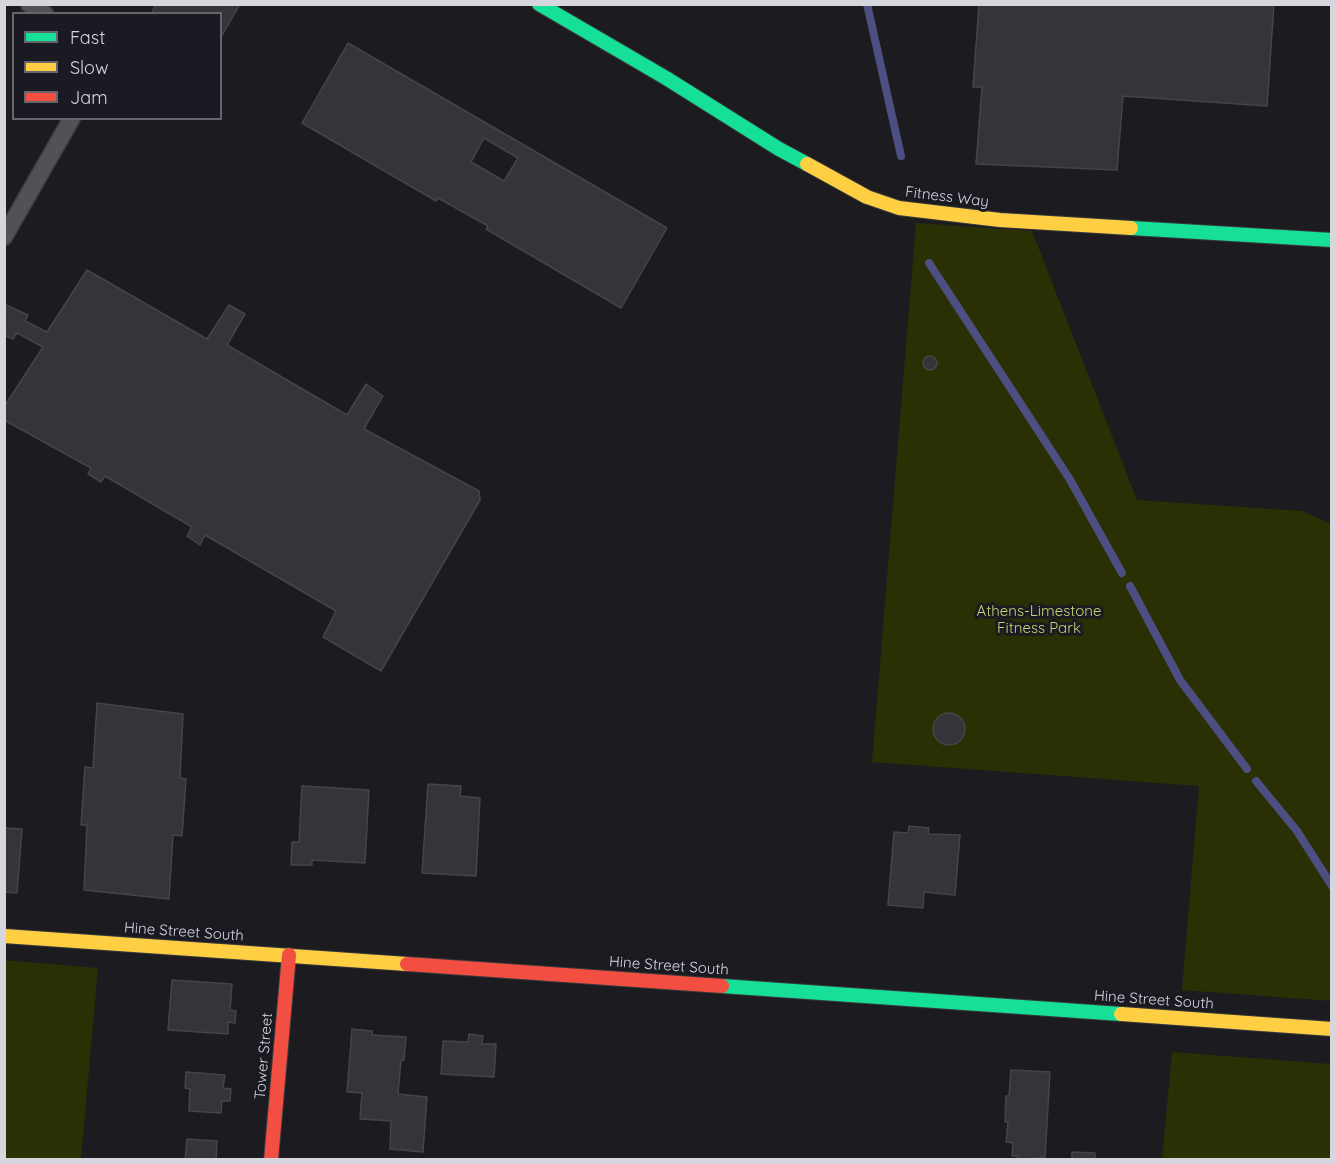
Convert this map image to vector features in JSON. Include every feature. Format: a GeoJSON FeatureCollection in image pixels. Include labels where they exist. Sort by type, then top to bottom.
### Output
{"type":"FeatureCollection","features":[{"type":"Feature","properties":{"kind":"street","name":"Fitness Way"},"geometry":{"type":"LineString","coordinates":[[549,7],[779,149],[867,196],[899,208],[1000,220],[1332,240]]}},
{"type":"Feature","properties":{"kind":"street","name":"Hine Street South"},"geometry":{"type":"LineString","coordinates":[[4,936],[1332,1029]]}},
{"type":"Feature","properties":{"kind":"street","name":"Tower Street"},"geometry":{"type":"LineString","coordinates":[[271,1160],[289,955]]}},
{"type":"Feature","properties":{"kind":"lane"},"geometry":{"type":"LineString","coordinates":[[29,4],[42,12]]}},
{"type":"Feature","properties":{"kind":"lane"},"geometry":{"type":"LineString","coordinates":[[4,237],[69,123]]}},
{"type":"Feature","properties":{"kind":"green space","name":"Athens-Limestone Fitness Park"},"geometry":{"type":"Polygon","coordinates":[[[916,223],[1032,231],[1137,500],[1302,511],[1331,524],[1331,1001],[1182,990],[1199,786],[872,762],[916,223]]]}},
{"type":"Feature","properties":{"kind":"green space"},"geometry":{"type":"Polygon","coordinates":[[[4,960],[98,968],[81,1159],[5,1159],[4,960]]]}},
{"type":"Feature","properties":{"kind":"green space"},"geometry":{"type":"Polygon","coordinates":[[[1172,1052],[1331,1064],[1331,1159],[1162,1159],[1172,1052]]]}},
{"type":"Feature","properties":{"kind":"building"},"geometry":{"type":"Polygon","coordinates":[[[156,4],[240,4],[222,36],[222,12],[152,12],[156,4]]]}},
{"type":"Feature","properties":{"kind":"building"},"geometry":{"type":"Polygon","coordinates":[[[979,4],[1274,4],[1267,106],[1123,96],[1117,170],[976,164],[982,87],[973,87],[979,4]]]}},
{"type":"Feature","properties":{"kind":"building"},"geometry":{"type":"Polygon","coordinates":[[[348,43],[667,228],[621,308],[486,229],[488,226],[438,198],[436,201],[302,123],[348,43]],[[484,138],[471,162],[504,181],[518,158],[484,138]]]}},
{"type":"Feature","properties":{"kind":"building"},"geometry":{"type":"Polygon","coordinates":[[[87,270],[207,339],[229,305],[245,314],[227,345],[347,415],[366,384],[383,396],[364,429],[479,491],[480,500],[381,671],[323,637],[336,611],[205,535],[200,545],[187,536],[192,527],[105,476],[101,482],[88,474],[91,468],[4,420],[4,407],[43,347],[17,333],[13,339],[4,335],[4,304],[28,315],[25,321],[47,332],[87,270]]]}},
{"type":"Feature","properties":{"kind":"building"},"geometry":{"type":"Polygon","coordinates":[[[927,356],[933,356],[937,363],[933,370],[927,370],[923,366],[923,360],[927,356]]]}},
{"type":"Feature","properties":{"kind":"building"},"geometry":{"type":"Polygon","coordinates":[[[97,703],[183,714],[180,778],[186,779],[182,836],[173,835],[169,899],[84,890],[87,825],[81,825],[85,767],[93,768],[97,703]]]}},
{"type":"Feature","properties":{"kind":"building"},"geometry":{"type":"Polygon","coordinates":[[[949,713],[960,718],[965,729],[960,740],[949,745],[938,740],[933,729],[938,718],[949,713]]]}},
{"type":"Feature","properties":{"kind":"building"},"geometry":{"type":"Polygon","coordinates":[[[428,784],[461,786],[460,796],[480,798],[476,876],[422,873],[428,784]]]}},
{"type":"Feature","properties":{"kind":"building"},"geometry":{"type":"Polygon","coordinates":[[[302,786],[369,790],[365,863],[312,860],[312,865],[291,865],[292,842],[299,842],[302,786]]]}},
{"type":"Feature","properties":{"kind":"building"},"geometry":{"type":"Polygon","coordinates":[[[909,826],[929,828],[928,834],[960,835],[955,895],[924,892],[923,908],[888,905],[894,832],[908,833],[909,826]]]}},
{"type":"Feature","properties":{"kind":"building"},"geometry":{"type":"Polygon","coordinates":[[[4,828],[22,829],[17,893],[4,892],[4,828]]]}},
{"type":"Feature","properties":{"kind":"building"},"geometry":{"type":"Polygon","coordinates":[[[172,980],[232,984],[230,1010],[236,1011],[235,1023],[228,1022],[228,1034],[168,1030],[172,980]]]}},
{"type":"Feature","properties":{"kind":"building"},"geometry":{"type":"Polygon","coordinates":[[[352,1029],[372,1031],[372,1035],[406,1037],[398,1094],[427,1097],[423,1152],[390,1149],[391,1121],[360,1119],[362,1093],[347,1092],[352,1029]]]}},
{"type":"Feature","properties":{"kind":"building"},"geometry":{"type":"Polygon","coordinates":[[[469,1034],[483,1036],[482,1044],[496,1044],[494,1077],[441,1074],[443,1041],[468,1042],[469,1034]]]}},
{"type":"Feature","properties":{"kind":"building"},"geometry":{"type":"Polygon","coordinates":[[[1011,1070],[1050,1072],[1045,1157],[1018,1160],[1018,1156],[1012,1156],[1013,1143],[1006,1142],[1008,1122],[1005,1122],[1006,1096],[1009,1096],[1011,1070]]]}},
{"type":"Feature","properties":{"kind":"building"},"geometry":{"type":"Polygon","coordinates":[[[186,1072],[225,1075],[223,1088],[231,1089],[230,1101],[222,1101],[221,1113],[189,1111],[190,1089],[185,1088],[186,1072]]]}},
{"type":"Feature","properties":{"kind":"building"},"geometry":{"type":"Polygon","coordinates":[[[187,1139],[217,1141],[216,1160],[185,1160],[187,1139]]]}},
{"type":"Feature","properties":{"kind":"building"},"geometry":{"type":"Polygon","coordinates":[[[1072,1152],[1095,1153],[1095,1160],[1072,1160],[1072,1152]]]}},
{"type":"Feature","properties":{"kind":"waterway"},"geometry":{"type":"LineString","coordinates":[[867,4],[901,156]]}},
{"type":"Feature","properties":{"kind":"waterway"},"geometry":{"type":"LineString","coordinates":[[929,263],[1069,478],[1122,573]]}},
{"type":"Feature","properties":{"kind":"waterway"},"geometry":{"type":"LineString","coordinates":[[1130,586],[1180,680],[1247,769]]}},
{"type":"Feature","properties":{"kind":"waterway"},"geometry":{"type":"LineString","coordinates":[[1256,781],[1297,831],[1332,886]]}},
{"type":"Feature","properties":{"kind":"traffic: fast"},"geometry":{"type":"LineString","coordinates":[[539,4],[807,164]]}},
{"type":"Feature","properties":{"kind":"traffic: fast"},"geometry":{"type":"LineString","coordinates":[[1131,228],[1332,240]]}},
{"type":"Feature","properties":{"kind":"traffic: fast"},"geometry":{"type":"LineString","coordinates":[[722,986],[1121,1014]]}},
{"type":"Feature","properties":{"kind":"traffic: slow"},"geometry":{"type":"LineString","coordinates":[[807,164],[867,197],[899,208],[1000,220],[1131,228]]}},
{"type":"Feature","properties":{"kind":"traffic: slow"},"geometry":{"type":"LineString","coordinates":[[4,936],[407,964]]}},
{"type":"Feature","properties":{"kind":"traffic: slow"},"geometry":{"type":"LineString","coordinates":[[1121,1014],[1332,1029]]}},
{"type":"Feature","properties":{"kind":"traffic: jam"},"geometry":{"type":"LineString","coordinates":[[271,1160],[289,955]]}},
{"type":"Feature","properties":{"kind":"traffic: jam"},"geometry":{"type":"LineString","coordinates":[[407,964],[722,986]]}}]}
